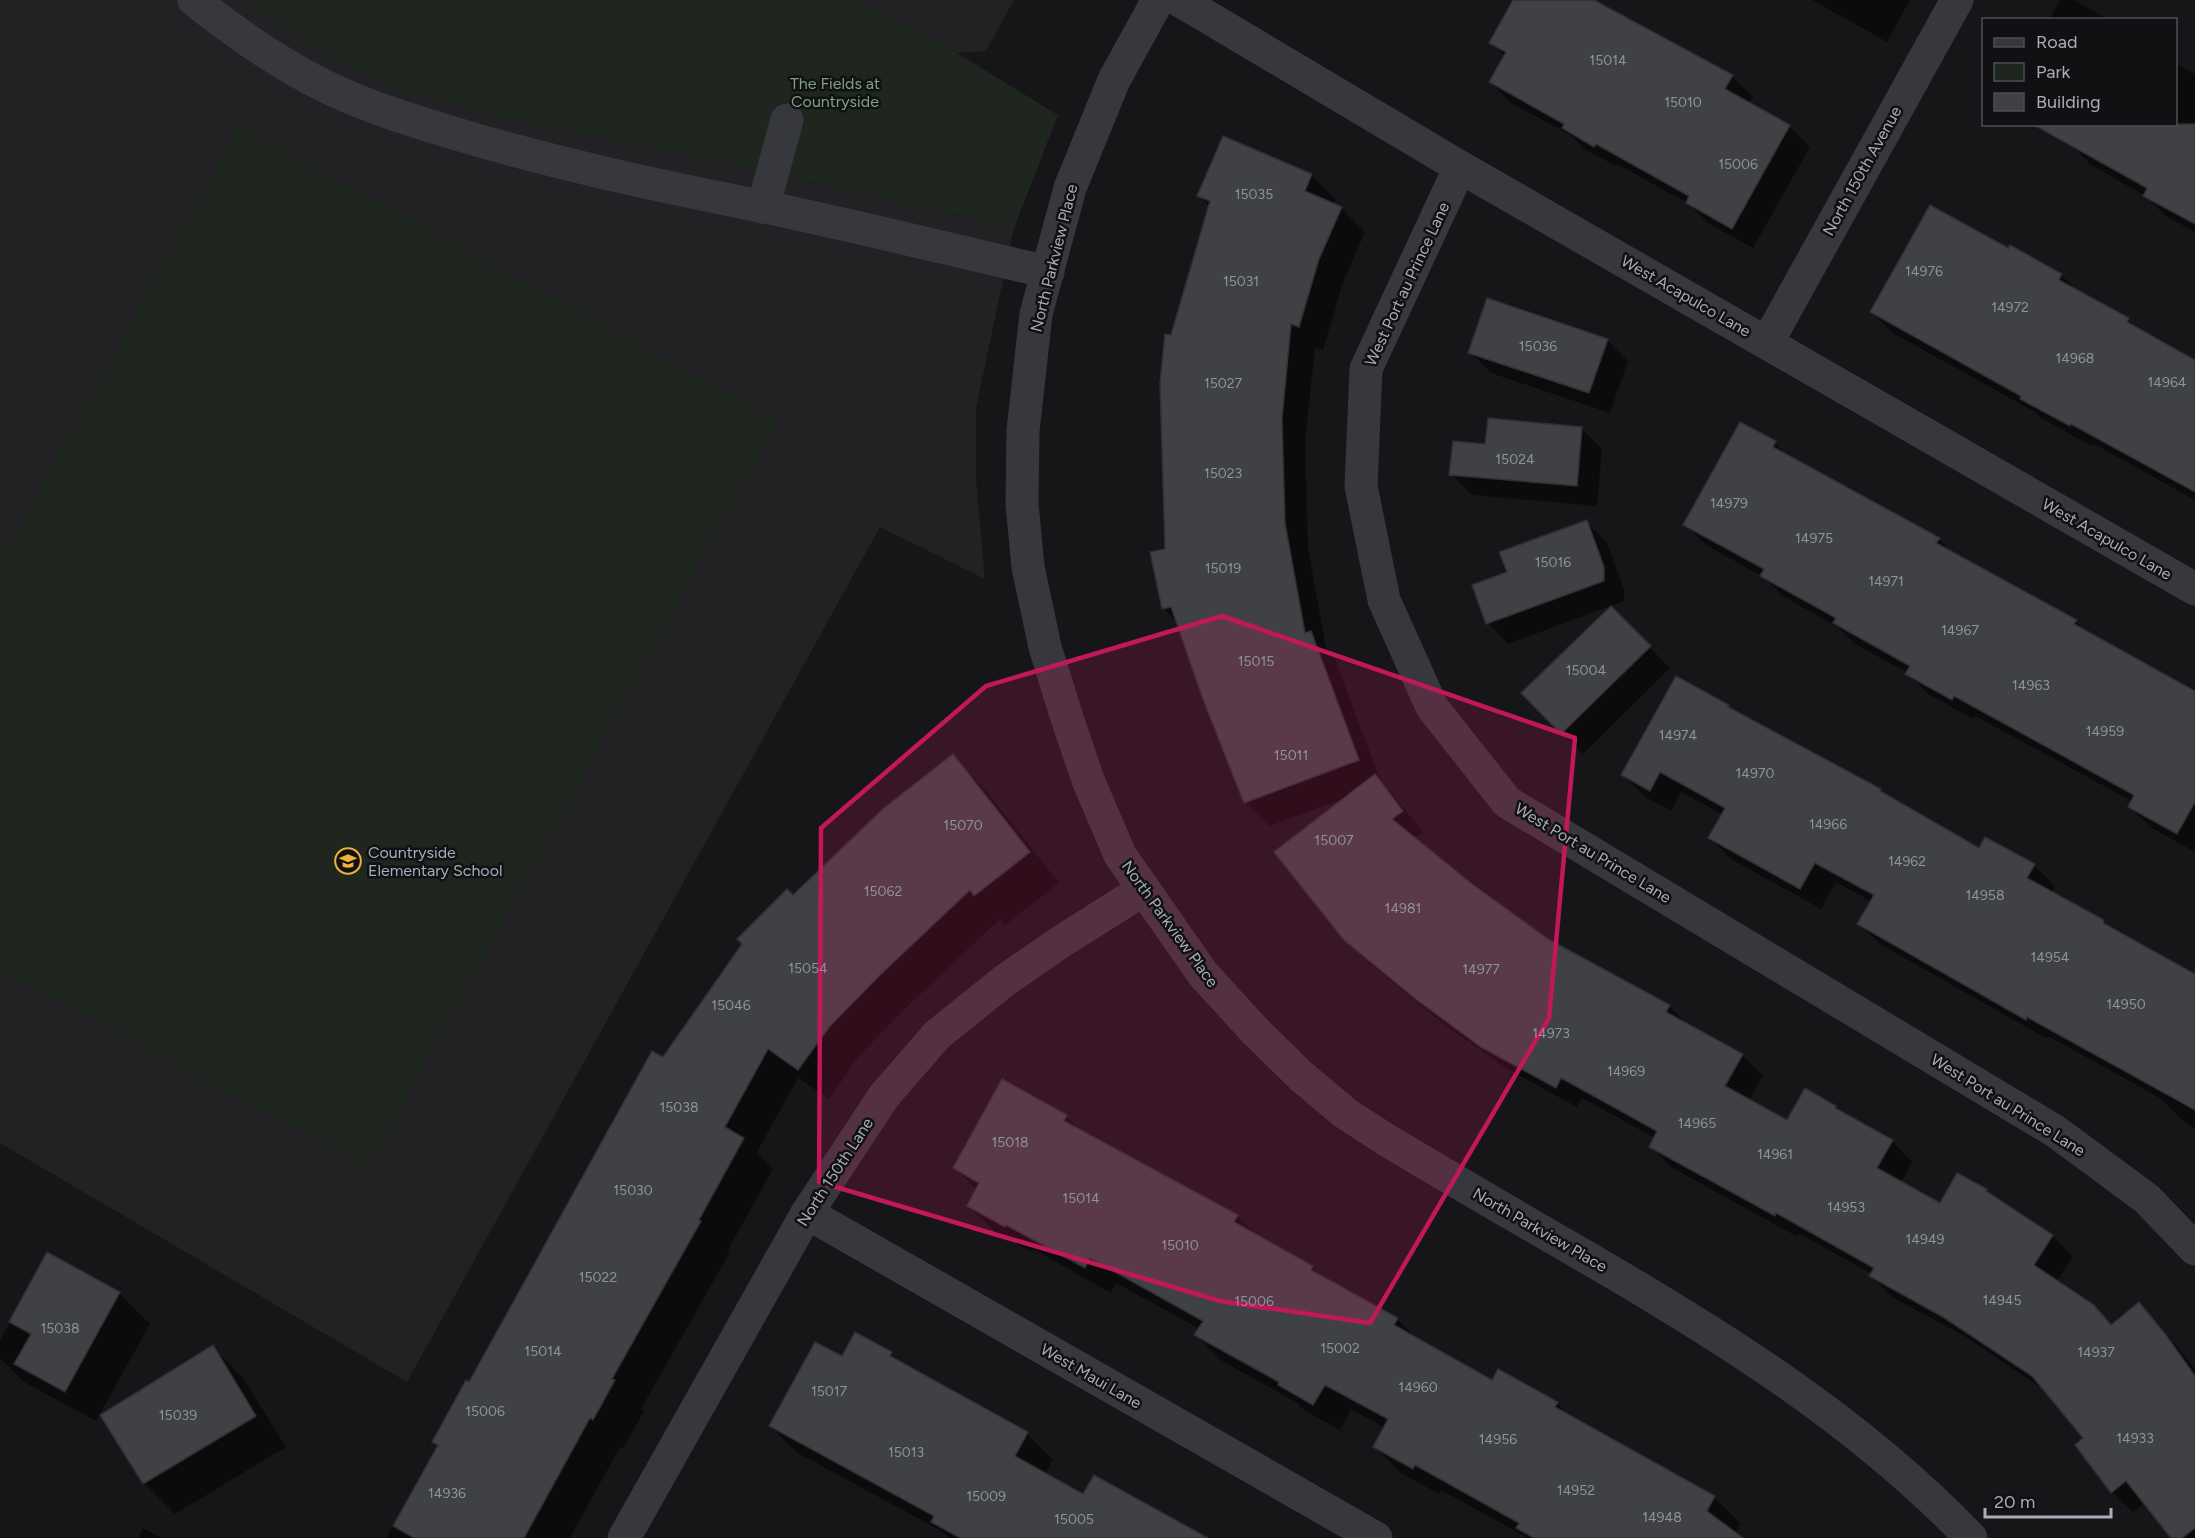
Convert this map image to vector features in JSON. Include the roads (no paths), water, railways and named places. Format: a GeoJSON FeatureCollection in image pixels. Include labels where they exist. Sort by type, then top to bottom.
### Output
{"type":"FeatureCollection","features":[{"type":"Feature","properties":{"kind":"street"},"geometry":{"type":"LineString","coordinates":[[194,0],[262,50],[311,79],[363,103],[408,120],[513,150],[655,185],[763,207],[1048,272]]}},
{"type":"Feature","properties":{"kind":"street","name":"North Parkview Place"},"geometry":{"type":"LineString","coordinates":[[1158,0],[1114,80],[1070,188],[1036,314],[1023,431],[1022,504],[1028,567],[1045,647],[1088,780],[1120,855],[1203,974],[1286,1061],[1345,1113],[1385,1139],[1677,1310],[1770,1371],[1886,1457],[1971,1538]]}},
{"type":"Feature","properties":{"kind":"street","name":"West Acapulco Lane"},"geometry":{"type":"LineString","coordinates":[[1179,0],[1460,167],[2195,589]]}},
{"type":"Feature","properties":{"kind":"street","name":"North 150th Avenue"},"geometry":{"type":"LineString","coordinates":[[1767,343],[1957,0]]}},
{"type":"Feature","properties":{"kind":"street"},"geometry":{"type":"LineString","coordinates":[[763,207],[787,120]]}},
{"type":"Feature","properties":{"kind":"street","name":"West Port au Prince Lane"},"geometry":{"type":"LineString","coordinates":[[1460,167],[1366,369],[1361,486],[1384,600],[1432,707],[1507,802],[2055,1131],[2147,1199],[2195,1249]]}},
{"type":"Feature","properties":{"kind":"street","name":"North 150th Lane"},"geometry":{"type":"LineString","coordinates":[[624,1538],[807,1213],[884,1096],[937,1035],[1004,981],[1062,940],[1143,890]]}},
{"type":"Feature","properties":{"kind":"street","name":"West Maui Lane"},"geometry":{"type":"LineString","coordinates":[[807,1213],[1376,1538]]}},
{"type":"Feature","properties":{"kind":"place","name":"Countryside Elementary School"},"geometry":{"type":"Point","coordinates":[348,861]}},
{"type":"Feature","properties":{"kind":"park label","name":"The Fields at Countryside"},"geometry":{"type":"Point","coordinates":[835,92]}}]}
